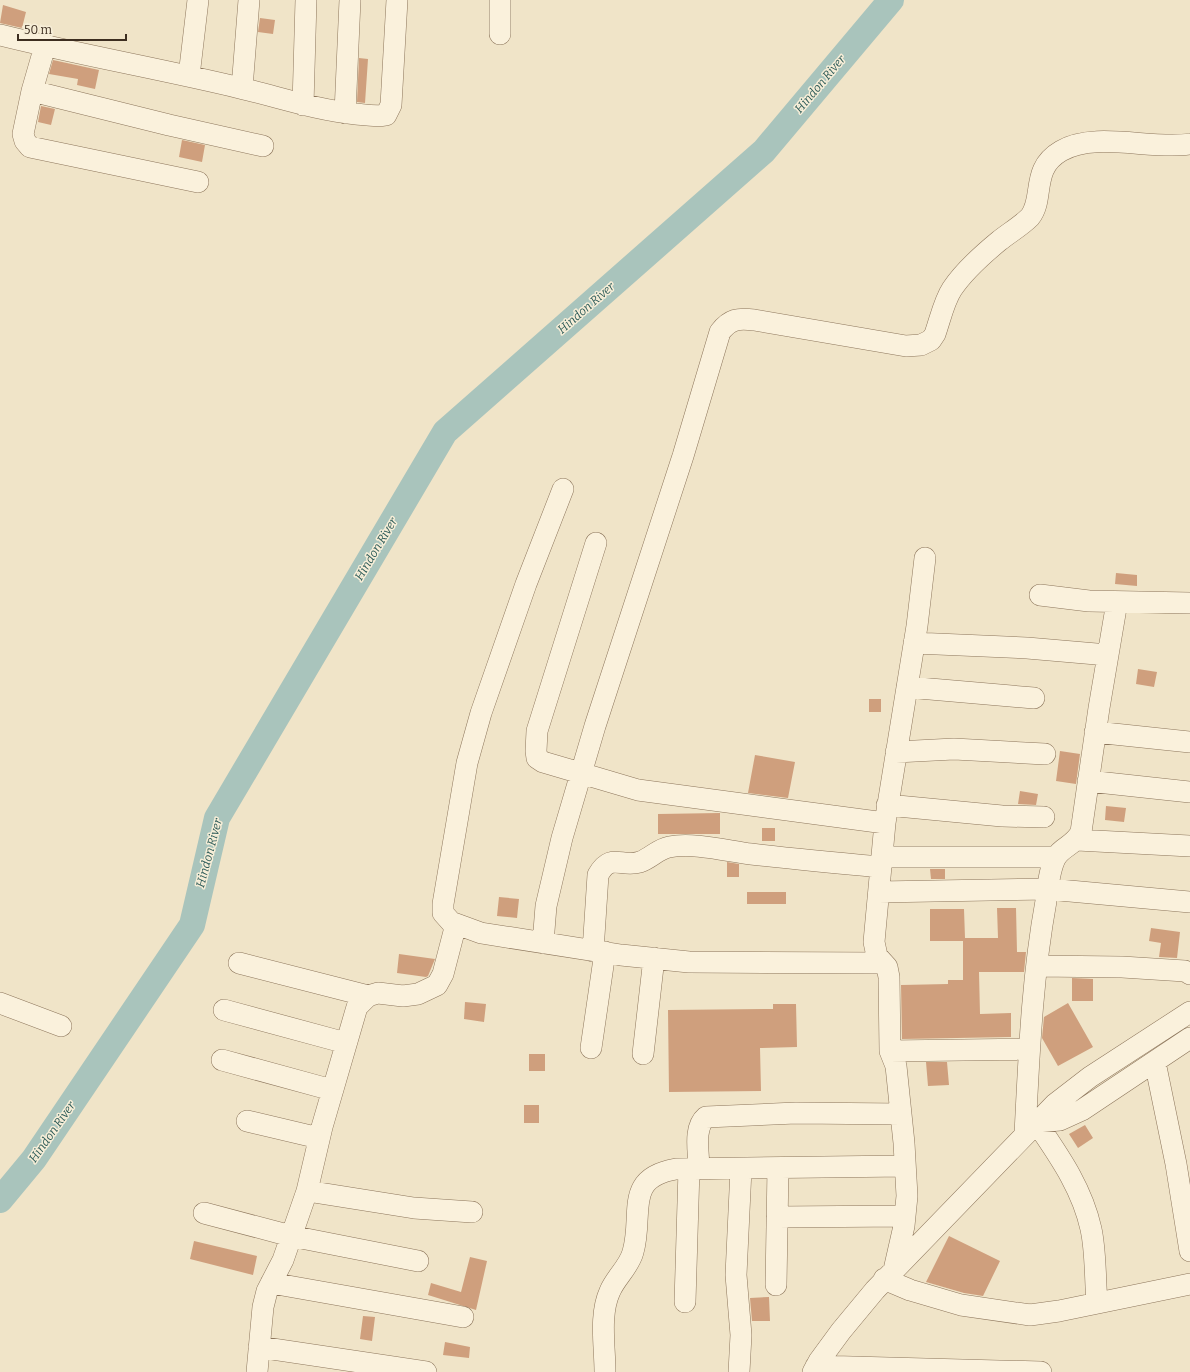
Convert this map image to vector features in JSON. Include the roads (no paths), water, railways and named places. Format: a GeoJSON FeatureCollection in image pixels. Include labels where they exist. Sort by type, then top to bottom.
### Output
{"type":"FeatureCollection","features":[{"type":"Feature","properties":{"kind":"street"},"geometry":{"type":"LineString","coordinates":[[189,76],[198,0]]}},
{"type":"Feature","properties":{"kind":"street"},"geometry":{"type":"LineString","coordinates":[[242,88],[249,0]]}},
{"type":"Feature","properties":{"kind":"street"},"geometry":{"type":"LineString","coordinates":[[303,105],[306,0]]}},
{"type":"Feature","properties":{"kind":"street"},"geometry":{"type":"LineString","coordinates":[[345,113],[350,0]]}},
{"type":"Feature","properties":{"kind":"street"},"geometry":{"type":"LineString","coordinates":[[0,35],[242,88],[303,105],[345,113],[378,117],[386,115],[391,105],[397,0]]}},
{"type":"Feature","properties":{"kind":"street"},"geometry":{"type":"LineString","coordinates":[[500,0],[500,34]]}},
{"type":"Feature","properties":{"kind":"street"},"geometry":{"type":"LineString","coordinates":[[45,46],[32,91],[23,134],[25,141],[30,147],[198,182]]}},
{"type":"Feature","properties":{"kind":"street"},"geometry":{"type":"LineString","coordinates":[[32,91],[169,125],[263,146]]}},
{"type":"Feature","properties":{"kind":"street"},"geometry":{"type":"LineString","coordinates":[[543,943],[546,906],[562,838],[581,773],[683,456],[720,332],[726,325],[739,318],[868,341],[906,346],[921,345],[931,340],[935,334],[951,290],[960,278],[998,242],[1030,216],[1035,204],[1040,174],[1051,160],[1061,151],[1081,144],[1102,141],[1163,146],[1190,144]]}},
{"type":"Feature","properties":{"kind":"street"},"geometry":{"type":"LineString","coordinates":[[564,489],[499,658],[467,763],[443,904],[443,913],[450,922],[480,933],[599,951],[689,962],[881,963]]}},
{"type":"Feature","properties":{"kind":"street"},"geometry":{"type":"LineString","coordinates":[[596,543],[539,724],[536,751],[537,758],[543,762],[638,790],[886,814],[1044,818]]}},
{"type":"Feature","properties":{"kind":"street"},"geometry":{"type":"LineString","coordinates":[[889,1274],[904,1216],[907,1196],[896,1066],[890,1051],[889,977],[887,967],[881,963],[877,956],[874,942],[886,814],[914,643],[925,558]]}},
{"type":"Feature","properties":{"kind":"street"},"geometry":{"type":"LineString","coordinates":[[1040,595],[1117,602],[1190,603]]}},
{"type":"Feature","properties":{"kind":"street"},"geometry":{"type":"LineString","coordinates":[[1097,1303],[1091,1231],[1086,1211],[1075,1182],[1030,1128],[1029,1049],[1041,926],[1048,889],[1056,857],[1077,840],[1081,832],[1095,732],[1117,602]]}},
{"type":"Feature","properties":{"kind":"street"},"geometry":{"type":"LineString","coordinates":[[914,643],[1027,648],[1108,655]]}},
{"type":"Feature","properties":{"kind":"street"},"geometry":{"type":"LineString","coordinates":[[907,687],[1034,698]]}},
{"type":"Feature","properties":{"kind":"street"},"geometry":{"type":"LineString","coordinates":[[1095,732],[1190,742]]}},
{"type":"Feature","properties":{"kind":"street"},"geometry":{"type":"LineString","coordinates":[[896,752],[954,750],[1046,754]]}},
{"type":"Feature","properties":{"kind":"street"},"geometry":{"type":"LineString","coordinates":[[1088,780],[1190,792]]}},
{"type":"Feature","properties":{"kind":"street"},"geometry":{"type":"LineString","coordinates":[[1077,840],[1190,846]]}},
{"type":"Feature","properties":{"kind":"street"},"geometry":{"type":"LineString","coordinates":[[591,1048],[599,951],[598,875],[603,867],[609,862],[641,862],[660,849],[671,846],[692,846],[794,859],[881,862],[1056,857]]}},
{"type":"Feature","properties":{"kind":"street"},"geometry":{"type":"LineString","coordinates":[[879,892],[1048,889],[1190,902]]}},
{"type":"Feature","properties":{"kind":"street"},"geometry":{"type":"LineString","coordinates":[[258,1372],[263,1307],[267,1291],[283,1260],[307,1191],[319,1138],[357,1006],[368,996],[378,993],[403,996],[418,994],[437,985],[442,974],[456,924]]}},
{"type":"Feature","properties":{"kind":"street"},"geometry":{"type":"LineString","coordinates":[[643,1054],[654,958]]}},
{"type":"Feature","properties":{"kind":"street"},"geometry":{"type":"LineString","coordinates":[[239,963],[368,996]]}},
{"type":"Feature","properties":{"kind":"street"},"geometry":{"type":"LineString","coordinates":[[1037,966],[1147,967],[1185,971],[1190,974]]}},
{"type":"Feature","properties":{"kind":"street"},"geometry":{"type":"LineString","coordinates":[[0,1003],[61,1026]]}},
{"type":"Feature","properties":{"kind":"street"},"geometry":{"type":"LineString","coordinates":[[224,1010],[346,1043]]}},
{"type":"Feature","properties":{"kind":"street"},"geometry":{"type":"LineString","coordinates":[[815,1369],[841,1331],[889,1274],[1055,1104],[1090,1076],[1190,1012]]}},
{"type":"Feature","properties":{"kind":"street"},"geometry":{"type":"LineString","coordinates":[[1030,1128],[1060,1120],[1082,1110],[1190,1038]]}},
{"type":"Feature","properties":{"kind":"street"},"geometry":{"type":"LineString","coordinates":[[890,1051],[1029,1049]]}},
{"type":"Feature","properties":{"kind":"street"},"geometry":{"type":"LineString","coordinates":[[222,1060],[332,1090]]}},
{"type":"Feature","properties":{"kind":"street"},"geometry":{"type":"LineString","coordinates":[[1155,1062],[1176,1164],[1190,1251]]}},
{"type":"Feature","properties":{"kind":"street"},"geometry":{"type":"LineString","coordinates":[[685,1302],[694,1169],[700,1121],[706,1117],[788,1114],[901,1114]]}},
{"type":"Feature","properties":{"kind":"street"},"geometry":{"type":"LineString","coordinates":[[247,1121],[319,1138]]}},
{"type":"Feature","properties":{"kind":"street"},"geometry":{"type":"LineString","coordinates":[[605,1372],[604,1312],[607,1298],[611,1288],[631,1261],[635,1245],[638,1206],[643,1186],[650,1177],[662,1171],[694,1169],[905,1166]]}},
{"type":"Feature","properties":{"kind":"street"},"geometry":{"type":"LineString","coordinates":[[776,1285],[778,1168]]}},
{"type":"Feature","properties":{"kind":"street"},"geometry":{"type":"LineString","coordinates":[[739,1372],[741,1335],[736,1275],[741,1169]]}},
{"type":"Feature","properties":{"kind":"street"},"geometry":{"type":"LineString","coordinates":[[307,1191],[414,1208],[472,1212]]}},
{"type":"Feature","properties":{"kind":"street"},"geometry":{"type":"LineString","coordinates":[[204,1213],[291,1236],[418,1261]]}},
{"type":"Feature","properties":{"kind":"street"},"geometry":{"type":"LineString","coordinates":[[777,1217],[904,1216]]}},
{"type":"Feature","properties":{"kind":"street"},"geometry":{"type":"LineString","coordinates":[[889,1274],[910,1290],[961,1305],[1030,1315],[1190,1284]]}},
{"type":"Feature","properties":{"kind":"street"},"geometry":{"type":"LineString","coordinates":[[272,1283],[463,1317]]}},
{"type":"Feature","properties":{"kind":"street"},"geometry":{"type":"LineString","coordinates":[[259,1347],[426,1372]]}},
{"type":"Feature","properties":{"kind":"street"},"geometry":{"type":"LineString","coordinates":[[815,1369],[1041,1372]]}},
{"type":"Feature","properties":{"kind":"waterway","name":"Hindon River"},"geometry":{"type":"LineString","coordinates":[[0,1200],[34,1159],[192,925],[217,818],[445,432],[764,151],[891,0]]}}]}
